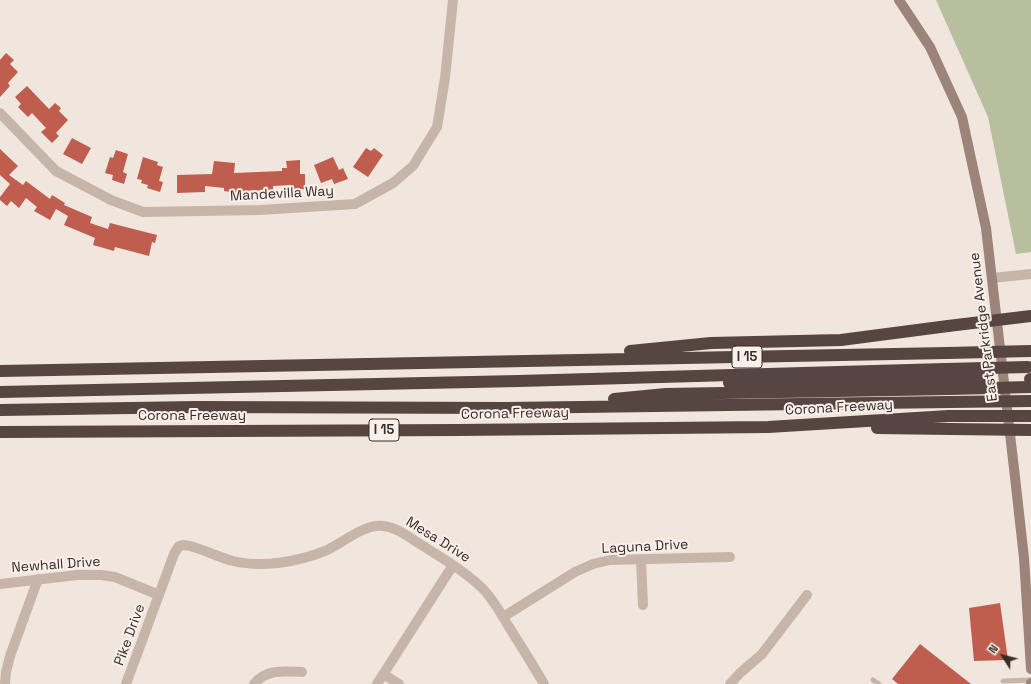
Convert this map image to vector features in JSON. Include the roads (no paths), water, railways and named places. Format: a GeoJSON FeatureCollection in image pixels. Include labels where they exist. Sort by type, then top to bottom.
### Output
{"type":"FeatureCollection","features":[{"type":"Feature","properties":{"kind":"highway"},"geometry":{"type":"LineString","coordinates":[[547,360],[711,343],[841,340],[1031,316]]}},
{"type":"Feature","properties":{"kind":"highway","name":"I 15"},"geometry":{"type":"LineString","coordinates":[[0,371],[1031,351]]}},
{"type":"Feature","properties":{"kind":"highway"},"geometry":{"type":"LineString","coordinates":[[0,392],[519,381],[945,369],[1030,376]]}},
{"type":"Feature","properties":{"kind":"highway"},"geometry":{"type":"LineString","coordinates":[[513,407],[666,394],[950,385],[1030,376]]}},
{"type":"Feature","properties":{"kind":"highway"},"geometry":{"type":"LineString","coordinates":[[519,381],[666,384],[950,385]]}},
{"type":"Feature","properties":{"kind":"highway"},"geometry":{"type":"LineString","coordinates":[[0,410],[196,407],[513,407],[1031,401]]}},
{"type":"Feature","properties":{"kind":"highway","name":"Corona Freeway"},"geometry":{"type":"LineString","coordinates":[[0,432],[457,430],[768,426],[949,416],[1031,416]]}},
{"type":"Feature","properties":{"kind":"highway"},"geometry":{"type":"LineString","coordinates":[[768,426],[1031,430]]}},
{"type":"Feature","properties":{"kind":"main road","name":"East Parkridge Avenue"},"geometry":{"type":"LineString","coordinates":[[899,0],[930,47],[962,117],[986,228],[1027,557],[1031,669]]}},
{"type":"Feature","properties":{"kind":"street","name":"Mandevilla Way"},"geometry":{"type":"LineString","coordinates":[[0,113],[56,171],[111,200],[143,212],[260,210],[355,204],[393,183],[413,166],[437,127],[445,78],[453,0]]}},
{"type":"Feature","properties":{"kind":"street"},"geometry":{"type":"LineString","coordinates":[[992,278],[1031,274]]}},
{"type":"Feature","properties":{"kind":"street","name":"Mesa Drive"},"geometry":{"type":"LineString","coordinates":[[159,595],[178,546],[183,545],[195,547],[240,562],[277,562],[308,557],[341,543],[366,529],[374,526],[383,526],[398,530],[453,565],[483,589],[503,617],[544,684]]}},
{"type":"Feature","properties":{"kind":"street","name":"Laguna Drive"},"geometry":{"type":"LineString","coordinates":[[503,617],[570,575],[588,566],[610,560],[730,557]]}},
{"type":"Feature","properties":{"kind":"street"},"geometry":{"type":"LineString","coordinates":[[642,560],[643,604]]}},
{"type":"Feature","properties":{"kind":"street"},"geometry":{"type":"LineString","coordinates":[[377,684],[453,565]]}},
{"type":"Feature","properties":{"kind":"street","name":"Newhall Drive"},"geometry":{"type":"LineString","coordinates":[[0,584],[77,575],[106,575],[159,595]]}},
{"type":"Feature","properties":{"kind":"street"},"geometry":{"type":"LineString","coordinates":[[5,684],[10,656],[38,579]]}},
{"type":"Feature","properties":{"kind":"street","name":"Pike Drive"},"geometry":{"type":"LineString","coordinates":[[126,684],[159,595]]}},
{"type":"Feature","properties":{"kind":"street"},"geometry":{"type":"LineString","coordinates":[[730,684],[762,654],[806,595]]}},
{"type":"Feature","properties":{"kind":"street"},"geometry":{"type":"LineString","coordinates":[[254,684],[262,677],[272,672],[302,672]]}},
{"type":"Feature","properties":{"kind":"street"},"geometry":{"type":"LineString","coordinates":[[383,674],[399,684]]}},
{"type":"Feature","properties":{"kind":"lane"},"geometry":{"type":"LineString","coordinates":[[873,680],[879,684]]}},
{"type":"Feature","properties":{"kind":"lane"},"geometry":{"type":"LineString","coordinates":[[1003,681],[1031,682]]}}]}
